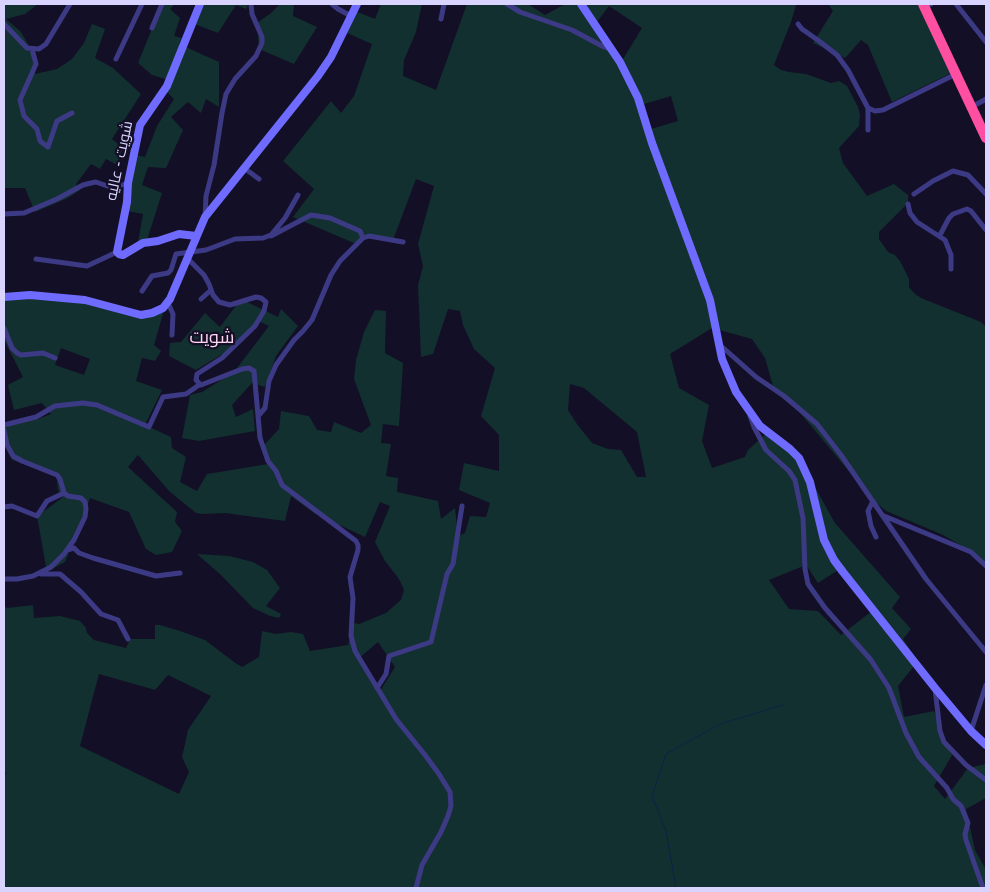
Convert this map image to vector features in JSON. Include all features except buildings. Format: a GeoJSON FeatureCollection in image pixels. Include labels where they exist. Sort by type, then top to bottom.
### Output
{"type":"FeatureCollection","features":[{"type":"Feature","properties":{"kind":"highway"},"geometry":{"type":"LineString","coordinates":[[928,4],[956,74],[986,138]]}},
{"type":"Feature","properties":{"kind":"highway"},"geometry":{"type":"LineString","coordinates":[[928,4],[982,101],[986,125]]}},
{"type":"Feature","properties":{"kind":"main road","name":"شويت - عاليه"},"geometry":{"type":"LineString","coordinates":[[117,252],[140,125],[167,86],[200,4]]}},
{"type":"Feature","properties":{"kind":"main road"},"geometry":{"type":"LineString","coordinates":[[4,297],[30,295],[85,300],[141,315],[158,311],[168,303],[205,218],[318,76],[331,57],[357,4]]}},
{"type":"Feature","properties":{"kind":"main road"},"geometry":{"type":"LineString","coordinates":[[581,4],[612,50],[630,80],[638,98],[652,143],[710,300],[722,359],[736,392],[760,426],[799,458],[817,503],[822,532],[829,550],[854,587],[971,731],[986,744]]}},
{"type":"Feature","properties":{"kind":"main road"},"geometry":{"type":"LineString","coordinates":[[117,252],[123,255],[144,243],[158,242],[179,234],[196,236]]}},
{"type":"Feature","properties":{"kind":"street"},"geometry":{"type":"LineString","coordinates":[[4,24],[27,48],[42,47],[46,44],[70,4]]}},
{"type":"Feature","properties":{"kind":"street"},"geometry":{"type":"LineString","coordinates":[[116,59],[142,4]]}},
{"type":"Feature","properties":{"kind":"street"},"geometry":{"type":"LineString","coordinates":[[152,28],[162,4]]}},
{"type":"Feature","properties":{"kind":"street"},"geometry":{"type":"LineString","coordinates":[[205,218],[206,196],[214,165],[226,94],[235,79],[256,56],[262,43],[262,37],[252,14],[251,4]]}},
{"type":"Feature","properties":{"kind":"street"},"geometry":{"type":"LineString","coordinates":[[332,4],[338,10],[351,16]]}},
{"type":"Feature","properties":{"kind":"street"},"geometry":{"type":"LineString","coordinates":[[441,19],[444,4]]}},
{"type":"Feature","properties":{"kind":"street"},"geometry":{"type":"LineString","coordinates":[[507,4],[520,12],[572,30],[612,50]]}},
{"type":"Feature","properties":{"kind":"street"},"geometry":{"type":"LineString","coordinates":[[956,4],[985,38]]}},
{"type":"Feature","properties":{"kind":"street"},"geometry":{"type":"LineString","coordinates":[[798,24],[844,63],[868,108],[868,130]]}},
{"type":"Feature","properties":{"kind":"street"},"geometry":{"type":"LineString","coordinates":[[32,49],[36,64],[20,100],[24,116],[37,129],[40,141],[48,147],[57,121],[72,113]]}},
{"type":"Feature","properties":{"kind":"street"},"geometry":{"type":"LineString","coordinates":[[868,108],[875,111],[883,110],[956,74]]}},
{"type":"Feature","properties":{"kind":"street"},"geometry":{"type":"LineString","coordinates":[[244,168],[259,179]]}},
{"type":"Feature","properties":{"kind":"street"},"geometry":{"type":"LineString","coordinates":[[914,194],[932,181],[953,171],[968,175],[986,194]]}},
{"type":"Feature","properties":{"kind":"street"},"geometry":{"type":"LineString","coordinates":[[4,214],[24,213],[91,183],[96,182],[113,188],[128,183]]}},
{"type":"Feature","properties":{"kind":"street"},"geometry":{"type":"LineString","coordinates":[[268,236],[285,218],[298,195]]}},
{"type":"Feature","properties":{"kind":"street"},"geometry":{"type":"LineString","coordinates":[[908,204],[910,212],[917,222],[940,235],[945,240],[951,255],[951,270]]}},
{"type":"Feature","properties":{"kind":"street"},"geometry":{"type":"LineString","coordinates":[[940,235],[953,214],[967,209],[971,211],[986,230]]}},
{"type":"Feature","properties":{"kind":"street"},"geometry":{"type":"LineString","coordinates":[[142,290],[152,276],[168,273],[171,270],[176,254],[188,256],[235,239],[274,236],[311,215],[330,218],[360,231],[363,238]]}},
{"type":"Feature","properties":{"kind":"street"},"geometry":{"type":"LineString","coordinates":[[259,415],[266,408],[269,381],[276,365],[294,340],[312,320],[337,265],[363,238],[373,236],[403,242]]}},
{"type":"Feature","properties":{"kind":"street"},"geometry":{"type":"LineString","coordinates":[[36,259],[87,266],[117,252]]}},
{"type":"Feature","properties":{"kind":"street"},"geometry":{"type":"LineString","coordinates":[[188,256],[204,275],[215,299],[223,304],[234,305],[256,297],[264,300],[266,305],[261,318],[253,328],[222,358],[197,374],[196,380],[199,384]]}},
{"type":"Feature","properties":{"kind":"street"},"geometry":{"type":"LineString","coordinates":[[201,299],[211,290]]}},
{"type":"Feature","properties":{"kind":"street"},"geometry":{"type":"LineString","coordinates":[[168,303],[173,314],[172,334]]}},
{"type":"Feature","properties":{"kind":"street"},"geometry":{"type":"LineString","coordinates":[[4,330],[12,348],[17,353],[43,354],[56,358]]}},
{"type":"Feature","properties":{"kind":"street"},"geometry":{"type":"LineString","coordinates":[[720,345],[756,377],[784,396],[817,424],[873,501],[926,579],[986,652]]}},
{"type":"Feature","properties":{"kind":"street"},"geometry":{"type":"LineString","coordinates":[[4,425],[36,417],[55,406],[83,403],[97,405],[149,427],[163,397],[186,394],[199,384],[220,378],[236,370],[252,369],[262,444],[268,461],[276,471],[282,485],[290,493],[356,541],[358,545],[350,577],[353,598],[350,636],[355,651],[396,719],[439,774],[450,792],[452,800],[448,816],[442,832],[422,865],[416,888]]}},
{"type":"Feature","properties":{"kind":"street"},"geometry":{"type":"LineString","coordinates":[[749,413],[766,450],[789,471],[795,480],[801,507],[805,569],[808,584],[825,608],[871,660],[889,688],[906,733],[919,757],[946,788],[953,800],[960,806],[968,823],[965,834],[966,840],[983,888]]}},
{"type":"Feature","properties":{"kind":"street"},"geometry":{"type":"LineString","coordinates":[[4,430],[7,444],[14,456],[57,475],[64,493],[68,496],[80,498],[85,502],[86,509],[85,517],[78,532],[67,550],[51,567],[38,574],[17,580],[4,579]]}},
{"type":"Feature","properties":{"kind":"street"},"geometry":{"type":"LineString","coordinates":[[4,507],[12,506],[37,516],[47,501],[64,493]]}},
{"type":"Feature","properties":{"kind":"street"},"geometry":{"type":"LineString","coordinates":[[873,501],[868,511],[871,526],[876,537]]}},
{"type":"Feature","properties":{"kind":"street"},"geometry":{"type":"LineString","coordinates":[[377,688],[386,674],[389,656],[431,642],[447,574],[453,564],[462,506]]}},
{"type":"Feature","properties":{"kind":"street"},"geometry":{"type":"LineString","coordinates":[[883,516],[941,538],[971,552],[986,566]]}},
{"type":"Feature","properties":{"kind":"street"},"geometry":{"type":"LineString","coordinates":[[67,550],[74,548],[79,553],[93,558],[156,576],[180,573]]}},
{"type":"Feature","properties":{"kind":"street"},"geometry":{"type":"LineString","coordinates":[[38,574],[60,574],[81,592],[101,614],[118,620],[128,639]]}},
{"type":"Feature","properties":{"kind":"street"},"geometry":{"type":"LineString","coordinates":[[971,731],[986,685]]}},
{"type":"Feature","properties":{"kind":"street"},"geometry":{"type":"LineString","coordinates":[[935,688],[940,731],[944,742],[966,765],[986,780]]}},
{"type":"Feature","properties":{"kind":"green space"},"geometry":{"type":"Polygon","coordinates":[[[4,4],[38,4],[25,14],[6,19],[21,32],[28,44],[35,74],[57,69],[72,59],[84,43],[92,24],[105,29],[95,58],[113,68],[141,94],[112,139],[123,148],[117,165],[106,159],[100,169],[91,164],[76,184],[80,190],[68,198],[35,212],[25,188],[4,188],[4,4]]]}},
{"type":"Feature","properties":{"kind":"green space"},"geometry":{"type":"Polygon","coordinates":[[[162,4],[175,4],[170,9],[180,18],[174,36],[182,38],[179,44],[219,62],[219,107],[206,99],[201,113],[188,102],[171,117],[183,130],[166,168],[148,167],[142,185],[162,193],[147,240],[138,242],[143,214],[122,210],[136,155],[145,157],[157,126],[174,99],[167,92],[172,81],[152,75],[138,63],[162,4]]]}},
{"type":"Feature","properties":{"kind":"green space"},"geometry":{"type":"Polygon","coordinates":[[[199,4],[249,4],[246,9],[236,5],[218,33],[192,23],[199,4]]]}},
{"type":"Feature","properties":{"kind":"green space"},"geometry":{"type":"Polygon","coordinates":[[[280,4],[294,4],[293,16],[317,27],[294,64],[259,49],[257,23],[280,4]]]}},
{"type":"Feature","properties":{"kind":"green space"},"geometry":{"type":"Polygon","coordinates":[[[381,4],[422,4],[416,32],[404,60],[403,76],[436,90],[467,4],[528,4],[545,15],[565,4],[806,4],[796,5],[774,65],[781,70],[806,74],[831,83],[839,81],[847,86],[860,115],[859,126],[839,148],[843,163],[867,196],[894,184],[908,195],[908,203],[879,232],[879,239],[888,252],[895,255],[900,261],[909,279],[909,287],[914,293],[921,298],[981,322],[986,327],[986,565],[971,551],[941,534],[886,511],[873,500],[796,408],[775,393],[765,358],[752,339],[712,328],[670,354],[679,388],[709,405],[702,441],[712,468],[745,457],[748,450],[770,430],[801,462],[835,523],[900,597],[892,608],[911,629],[903,639],[918,661],[898,686],[904,717],[934,711],[952,755],[934,786],[945,799],[968,768],[986,764],[986,798],[966,809],[975,850],[986,870],[986,888],[4,888],[4,775],[6,774],[4,769],[4,606],[7,608],[33,605],[34,618],[60,616],[80,621],[94,640],[126,648],[130,639],[155,639],[155,625],[160,625],[205,640],[242,667],[259,657],[262,631],[276,634],[291,632],[303,634],[310,651],[348,645],[354,623],[359,624],[386,613],[401,600],[404,590],[375,542],[390,506],[380,502],[365,537],[314,513],[291,496],[285,521],[225,513],[196,513],[169,491],[138,455],[128,467],[177,512],[175,522],[182,531],[172,552],[156,555],[146,549],[129,512],[90,498],[65,562],[47,572],[37,516],[62,498],[58,490],[56,474],[12,460],[4,427],[51,414],[42,403],[14,410],[8,385],[23,377],[4,340],[4,298],[14,296],[97,300],[142,314],[165,307],[154,345],[161,351],[155,361],[142,358],[136,381],[162,390],[145,425],[171,437],[172,448],[186,457],[180,482],[197,491],[207,474],[268,464],[264,445],[279,429],[281,411],[309,416],[317,430],[331,432],[334,422],[361,433],[371,425],[354,379],[356,360],[364,332],[375,310],[386,311],[385,353],[403,363],[399,426],[383,424],[381,443],[391,444],[386,476],[398,478],[397,492],[438,501],[441,519],[455,508],[458,536],[465,533],[470,516],[486,517],[490,503],[459,490],[464,463],[499,471],[499,435],[481,416],[495,368],[474,349],[463,325],[460,311],[448,309],[433,354],[421,357],[418,285],[423,266],[418,244],[434,186],[416,179],[393,240],[374,236],[354,243],[293,217],[314,189],[283,161],[331,101],[341,113],[354,96],[372,44],[347,33],[355,11],[375,19],[381,4]],[[609,6],[594,26],[620,64],[642,28],[609,6]],[[671,96],[641,105],[651,129],[678,121],[671,96]],[[61,348],[55,365],[84,375],[90,359],[61,348]],[[570,384],[568,410],[592,443],[608,449],[621,450],[637,477],[646,477],[637,432],[584,388],[570,384]],[[806,565],[769,580],[789,609],[818,611],[841,635],[872,611],[838,570],[818,583],[806,565]],[[378,642],[358,659],[380,691],[395,667],[378,642]],[[99,674],[80,746],[179,794],[189,772],[182,757],[188,730],[211,696],[168,675],[155,690],[99,674]]]}},
{"type":"Feature","properties":{"kind":"green space"},"geometry":{"type":"Polygon","coordinates":[[[828,4],[920,4],[953,72],[892,102],[868,45],[861,40],[845,58],[813,43],[833,11],[828,4]]]}},
{"type":"Feature","properties":{"kind":"green space"},"geometry":{"type":"Polygon","coordinates":[[[241,299],[278,317],[281,309],[298,326],[276,356],[265,387],[252,383],[232,405],[236,417],[253,409],[255,431],[199,441],[182,438],[190,395],[202,392],[234,372],[269,326],[258,321],[231,349],[196,370],[169,356],[170,343],[181,342],[205,313],[220,327],[241,299]]]}},
{"type":"Feature","properties":{"kind":"green space"},"geometry":{"type":"Polygon","coordinates":[[[197,554],[229,556],[253,562],[267,570],[280,588],[266,606],[281,614],[279,618],[253,608],[221,575],[197,554]]]}},
{"type":"Feature","properties":{"kind":"waterway"},"geometry":{"type":"LineString","coordinates":[[676,888],[666,831],[652,796],[666,754],[720,724],[783,705]]}},
{"type":"Feature","properties":{"kind":"district","name":"شويت"},"geometry":{"type":"Point","coordinates":[212,339]}}]}
